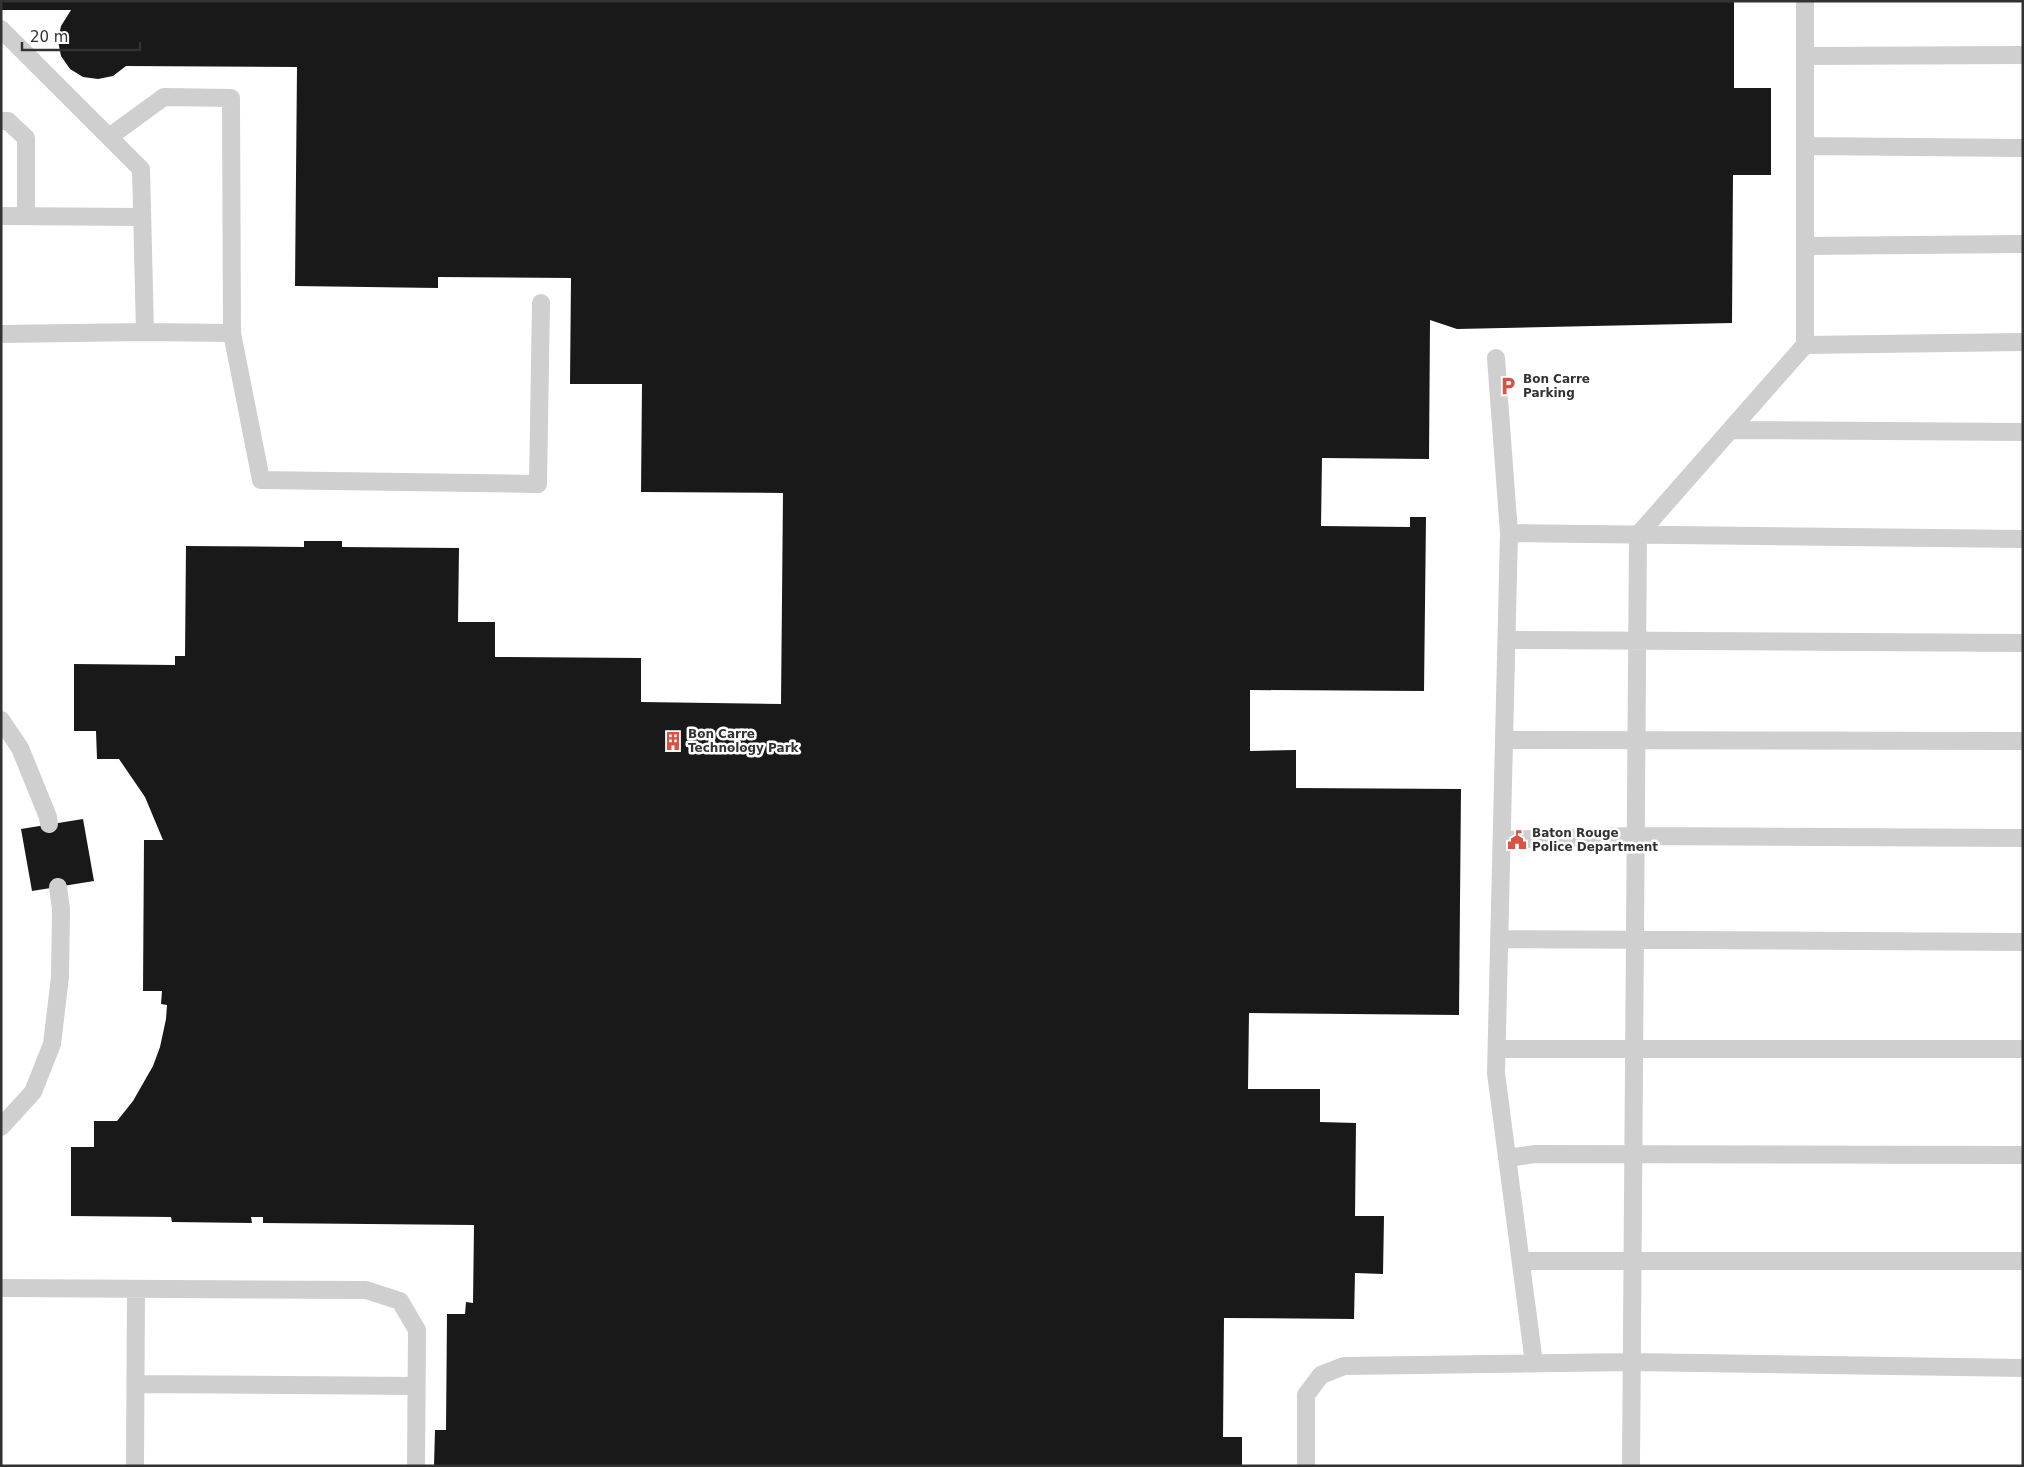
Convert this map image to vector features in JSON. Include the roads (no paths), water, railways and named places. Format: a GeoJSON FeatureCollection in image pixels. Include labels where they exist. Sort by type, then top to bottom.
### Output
{"type":"FeatureCollection","features":[{"type":"Feature","properties":{"kind":"lane"},"geometry":{"type":"LineString","coordinates":[[1632,1466],[1638,535],[1805,345],[1804,1]]}},
{"type":"Feature","properties":{"kind":"lane"},"geometry":{"type":"LineString","coordinates":[[1,29],[140,169],[144,332]]}},
{"type":"Feature","properties":{"kind":"lane"},"geometry":{"type":"LineString","coordinates":[[1805,56],[2023,55]]}},
{"type":"Feature","properties":{"kind":"lane"},"geometry":{"type":"LineString","coordinates":[[109,137],[164,98],[231,98],[232,333],[261,480],[538,484],[541,304]]}},
{"type":"Feature","properties":{"kind":"lane"},"geometry":{"type":"LineString","coordinates":[[1,121],[8,121],[26,138],[26,216]]}},
{"type":"Feature","properties":{"kind":"lane"},"geometry":{"type":"LineString","coordinates":[[1805,146],[2023,148]]}},
{"type":"Feature","properties":{"kind":"lane"},"geometry":{"type":"LineString","coordinates":[[1,216],[141,217]]}},
{"type":"Feature","properties":{"kind":"lane"},"geometry":{"type":"LineString","coordinates":[[1805,246],[2023,244]]}},
{"type":"Feature","properties":{"kind":"lane"},"geometry":{"type":"LineString","coordinates":[[1,334],[232,333]]}},
{"type":"Feature","properties":{"kind":"lane"},"geometry":{"type":"LineString","coordinates":[[1805,345],[2023,342]]}},
{"type":"Feature","properties":{"kind":"lane"},"geometry":{"type":"LineString","coordinates":[[1496,358],[1509,533],[1496,1073],[1534,1363]]}},
{"type":"Feature","properties":{"kind":"lane"},"geometry":{"type":"LineString","coordinates":[[1731,430],[2023,432]]}},
{"type":"Feature","properties":{"kind":"lane"},"geometry":{"type":"LineString","coordinates":[[1509,533],[2023,539]]}},
{"type":"Feature","properties":{"kind":"lane"},"geometry":{"type":"LineString","coordinates":[[1507,640],[2023,643]]}},
{"type":"Feature","properties":{"kind":"lane"},"geometry":{"type":"LineString","coordinates":[[1,720],[20,748],[50,824]]}},
{"type":"Feature","properties":{"kind":"lane"},"geometry":{"type":"LineString","coordinates":[[1504,740],[2023,741]]}},
{"type":"Feature","properties":{"kind":"lane"},"geometry":{"type":"LineString","coordinates":[[1502,840],[1636,836],[2023,838]]}},
{"type":"Feature","properties":{"kind":"lane"},"geometry":{"type":"LineString","coordinates":[[1,1127],[33,1092],[52,1044],[60,977],[61,909],[58,887]]}},
{"type":"Feature","properties":{"kind":"lane"},"geometry":{"type":"LineString","coordinates":[[1500,939],[2023,942]]}},
{"type":"Feature","properties":{"kind":"lane"},"geometry":{"type":"LineString","coordinates":[[1497,1049],[2023,1049]]}},
{"type":"Feature","properties":{"kind":"lane"},"geometry":{"type":"LineString","coordinates":[[1507,1158],[1535,1154],[1634,1153],[2023,1155]]}},
{"type":"Feature","properties":{"kind":"lane"},"geometry":{"type":"LineString","coordinates":[[1521,1260],[2023,1261]]}},
{"type":"Feature","properties":{"kind":"lane"},"geometry":{"type":"LineString","coordinates":[[1,1288],[366,1290],[400,1301],[417,1330],[416,1466]]}},
{"type":"Feature","properties":{"kind":"lane"},"geometry":{"type":"LineString","coordinates":[[135,1466],[136,1289]]}},
{"type":"Feature","properties":{"kind":"lane"},"geometry":{"type":"LineString","coordinates":[[1306,1466],[1306,1395],[1321,1375],[1344,1366],[1632,1362],[2023,1368]]}},
{"type":"Feature","properties":{"kind":"lane"},"geometry":{"type":"LineString","coordinates":[[136,1384],[416,1386]]}},
{"type":"Feature","properties":{"kind":"place","name":"Bon Carre Parking"},"geometry":{"type":"Point","coordinates":[1508,386]}},
{"type":"Feature","properties":{"kind":"place","name":"Bon Carre Technology Park"},"geometry":{"type":"Point","coordinates":[673,741]}},
{"type":"Feature","properties":{"kind":"place","name":"Baton Rouge Police Department"},"geometry":{"type":"Point","coordinates":[1517,840]}}]}
